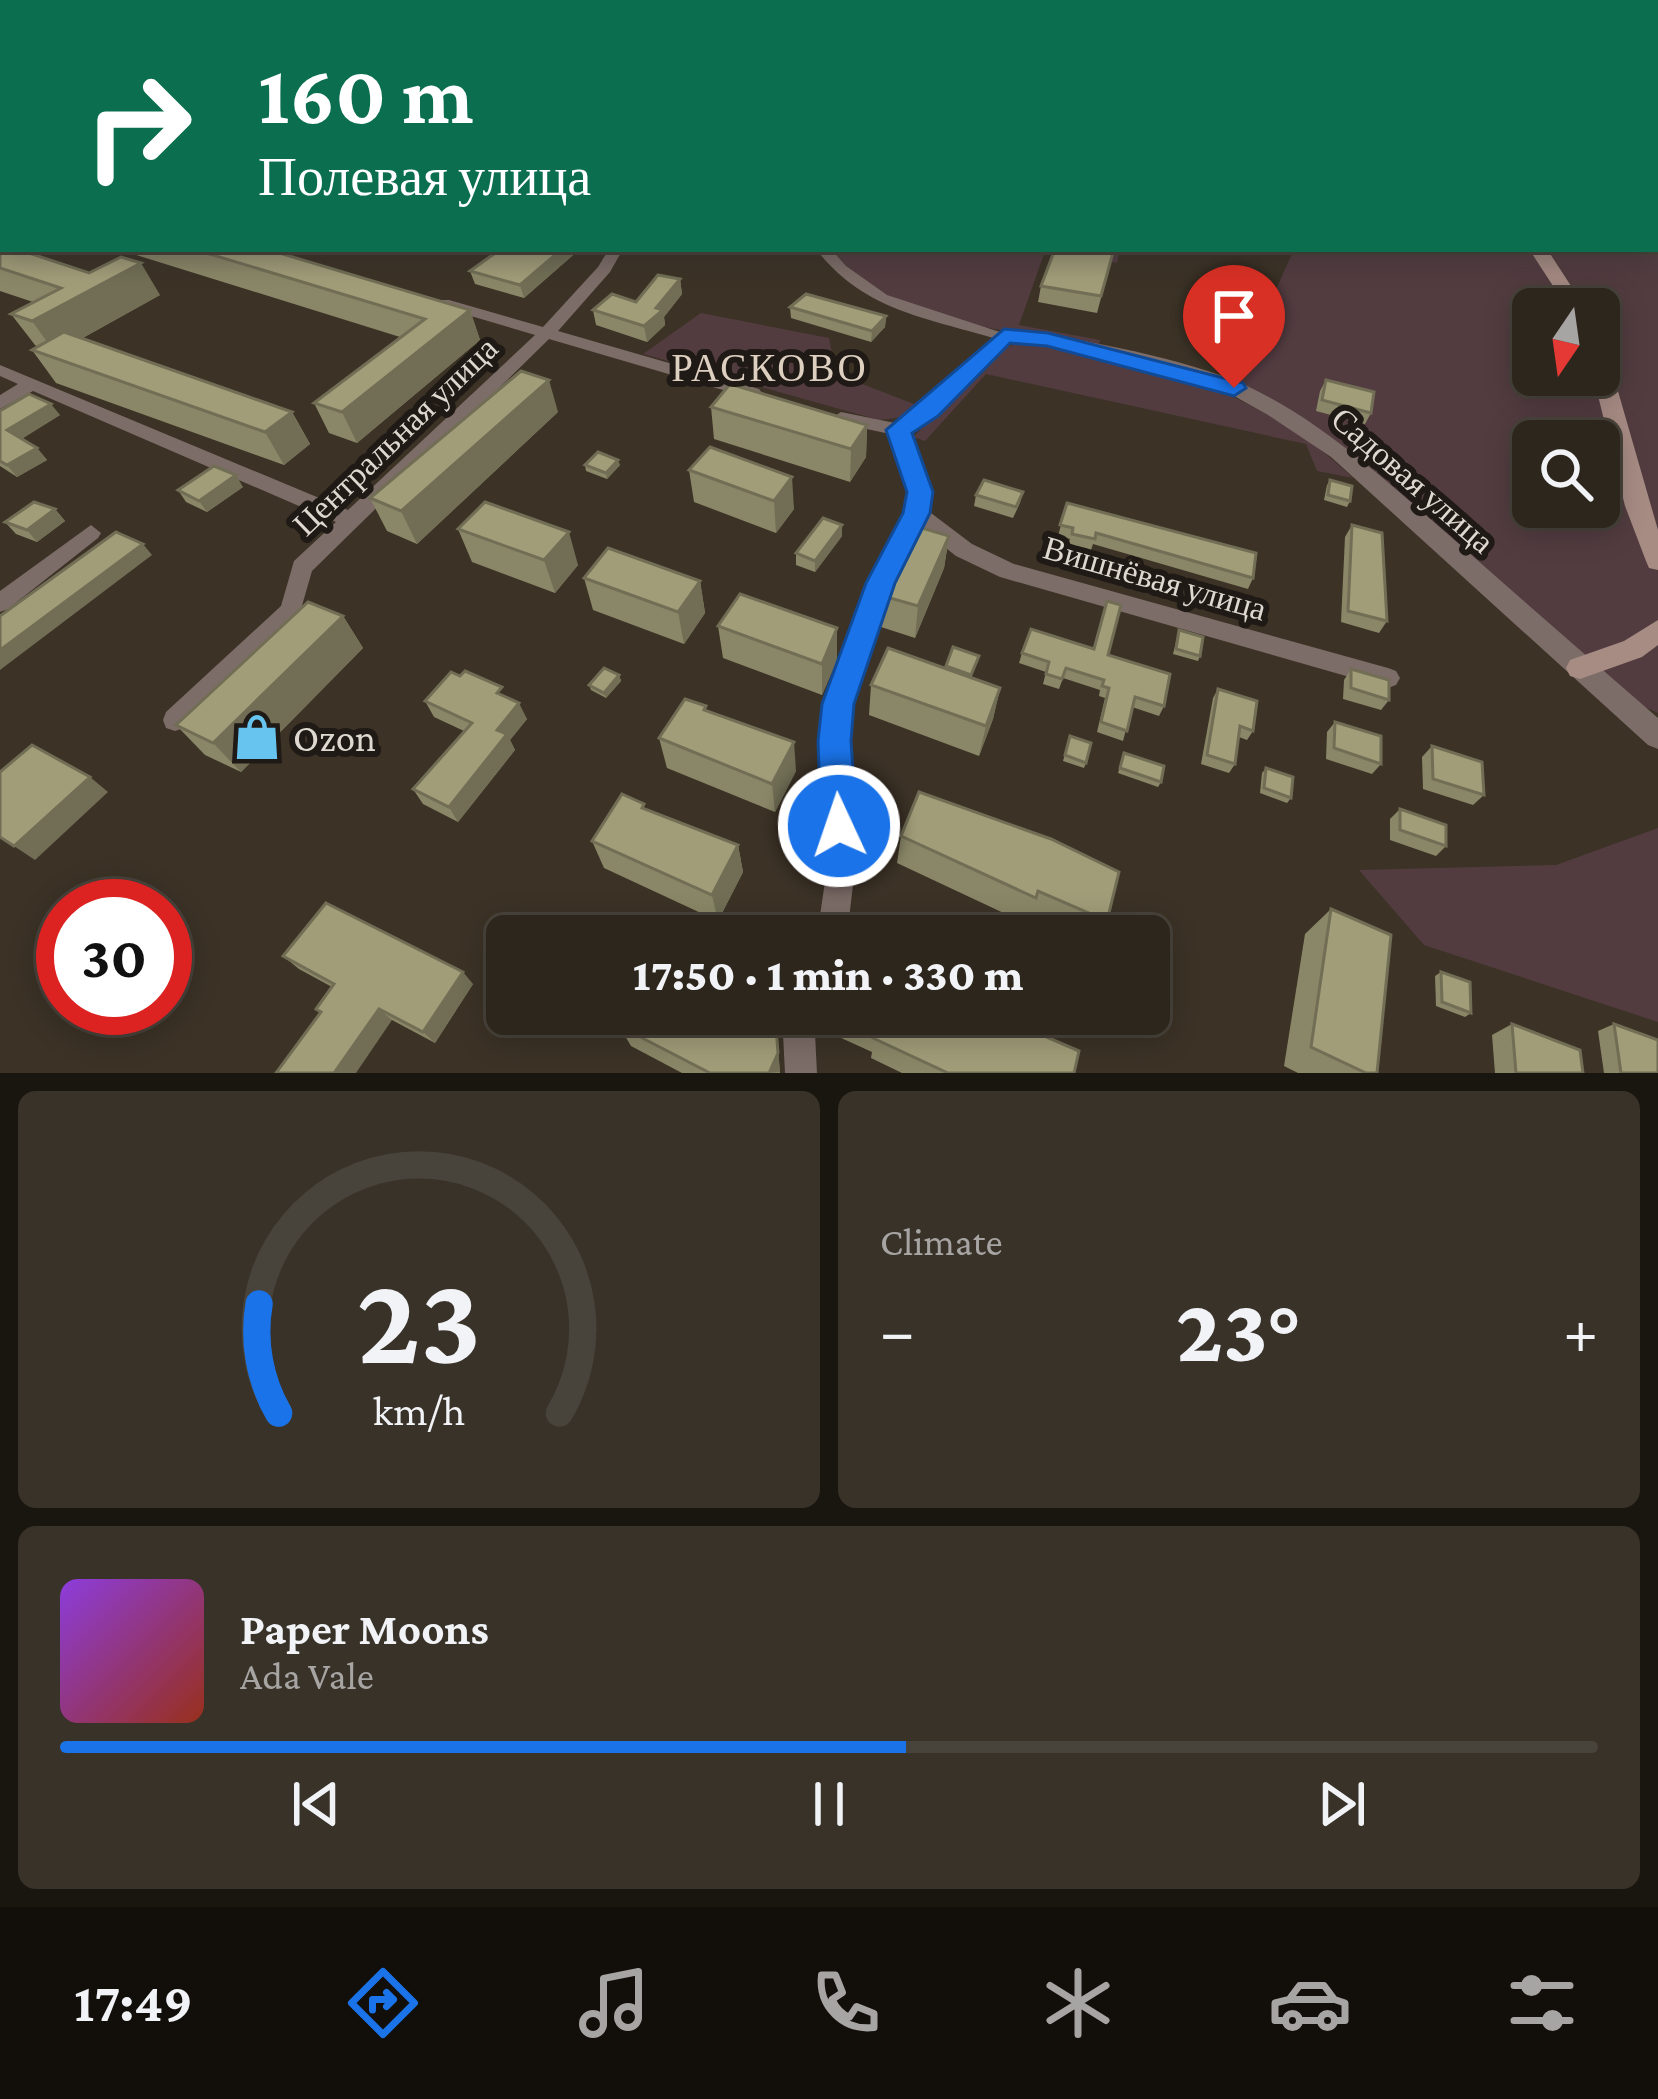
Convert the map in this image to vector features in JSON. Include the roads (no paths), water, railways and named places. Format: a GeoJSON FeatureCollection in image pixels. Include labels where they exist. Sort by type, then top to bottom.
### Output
{"type":"FeatureCollection","features":[{"type":"Feature","properties":{"kind":"main road"},"geometry":{"type":"LineString","coordinates":[[1540,252],[1563,288]]}},
{"type":"Feature","properties":{"kind":"main road"},"geometry":{"type":"LineString","coordinates":[[1608,396],[1636,506],[1658,561]]}},
{"type":"Feature","properties":{"kind":"main road"},"geometry":{"type":"LineString","coordinates":[[1580,668],[1633,649],[1658,632]]}},
{"type":"Feature","properties":{"kind":"street","name":"Центральная улица"},"geometry":{"type":"LineString","coordinates":[[175,720],[291,610],[302,567],[543,335],[605,269],[614,252]]}},
{"type":"Feature","properties":{"kind":"street","name":"Садовая улица"},"geometry":{"type":"LineString","coordinates":[[826,252],[855,285],[883,299],[1004,336],[1048,340],[1164,367],[1234,388],[1275,410],[1340,452],[1658,736]]}},
{"type":"Feature","properties":{"kind":"street"},"geometry":{"type":"LineString","coordinates":[[431,302],[764,396]]}},
{"type":"Feature","properties":{"kind":"street"},"geometry":{"type":"LineString","coordinates":[[830,415],[898,430],[929,411],[1004,336]]}},
{"type":"Feature","properties":{"kind":"street"},"geometry":{"type":"LineString","coordinates":[[0,370],[351,520]]}},
{"type":"Feature","properties":{"kind":"street"},"geometry":{"type":"LineString","coordinates":[[0,403],[33,383]]}},
{"type":"Feature","properties":{"kind":"street"},"geometry":{"type":"LineString","coordinates":[[835,915],[841,868],[835,741],[838,704],[880,583],[916,513],[920,492],[898,430]]}},
{"type":"Feature","properties":{"kind":"street","name":"Вишнёвая улица"},"geometry":{"type":"LineString","coordinates":[[916,513],[964,550],[1008,571],[1388,678]]}},
{"type":"Feature","properties":{"kind":"street"},"geometry":{"type":"LineString","coordinates":[[0,603],[91,533]]}},
{"type":"Feature","properties":{"kind":"street"},"geometry":{"type":"LineString","coordinates":[[799,1035],[801,1073]]}},
{"type":"Feature","properties":{"kind":"place","name":"Ozon"},"geometry":{"type":"Point","coordinates":[257,737]}},
{"type":"Feature","properties":{"kind":"district","name":"РАСКОВО"},"geometry":{"type":"Point","coordinates":[770,367]}}]}
